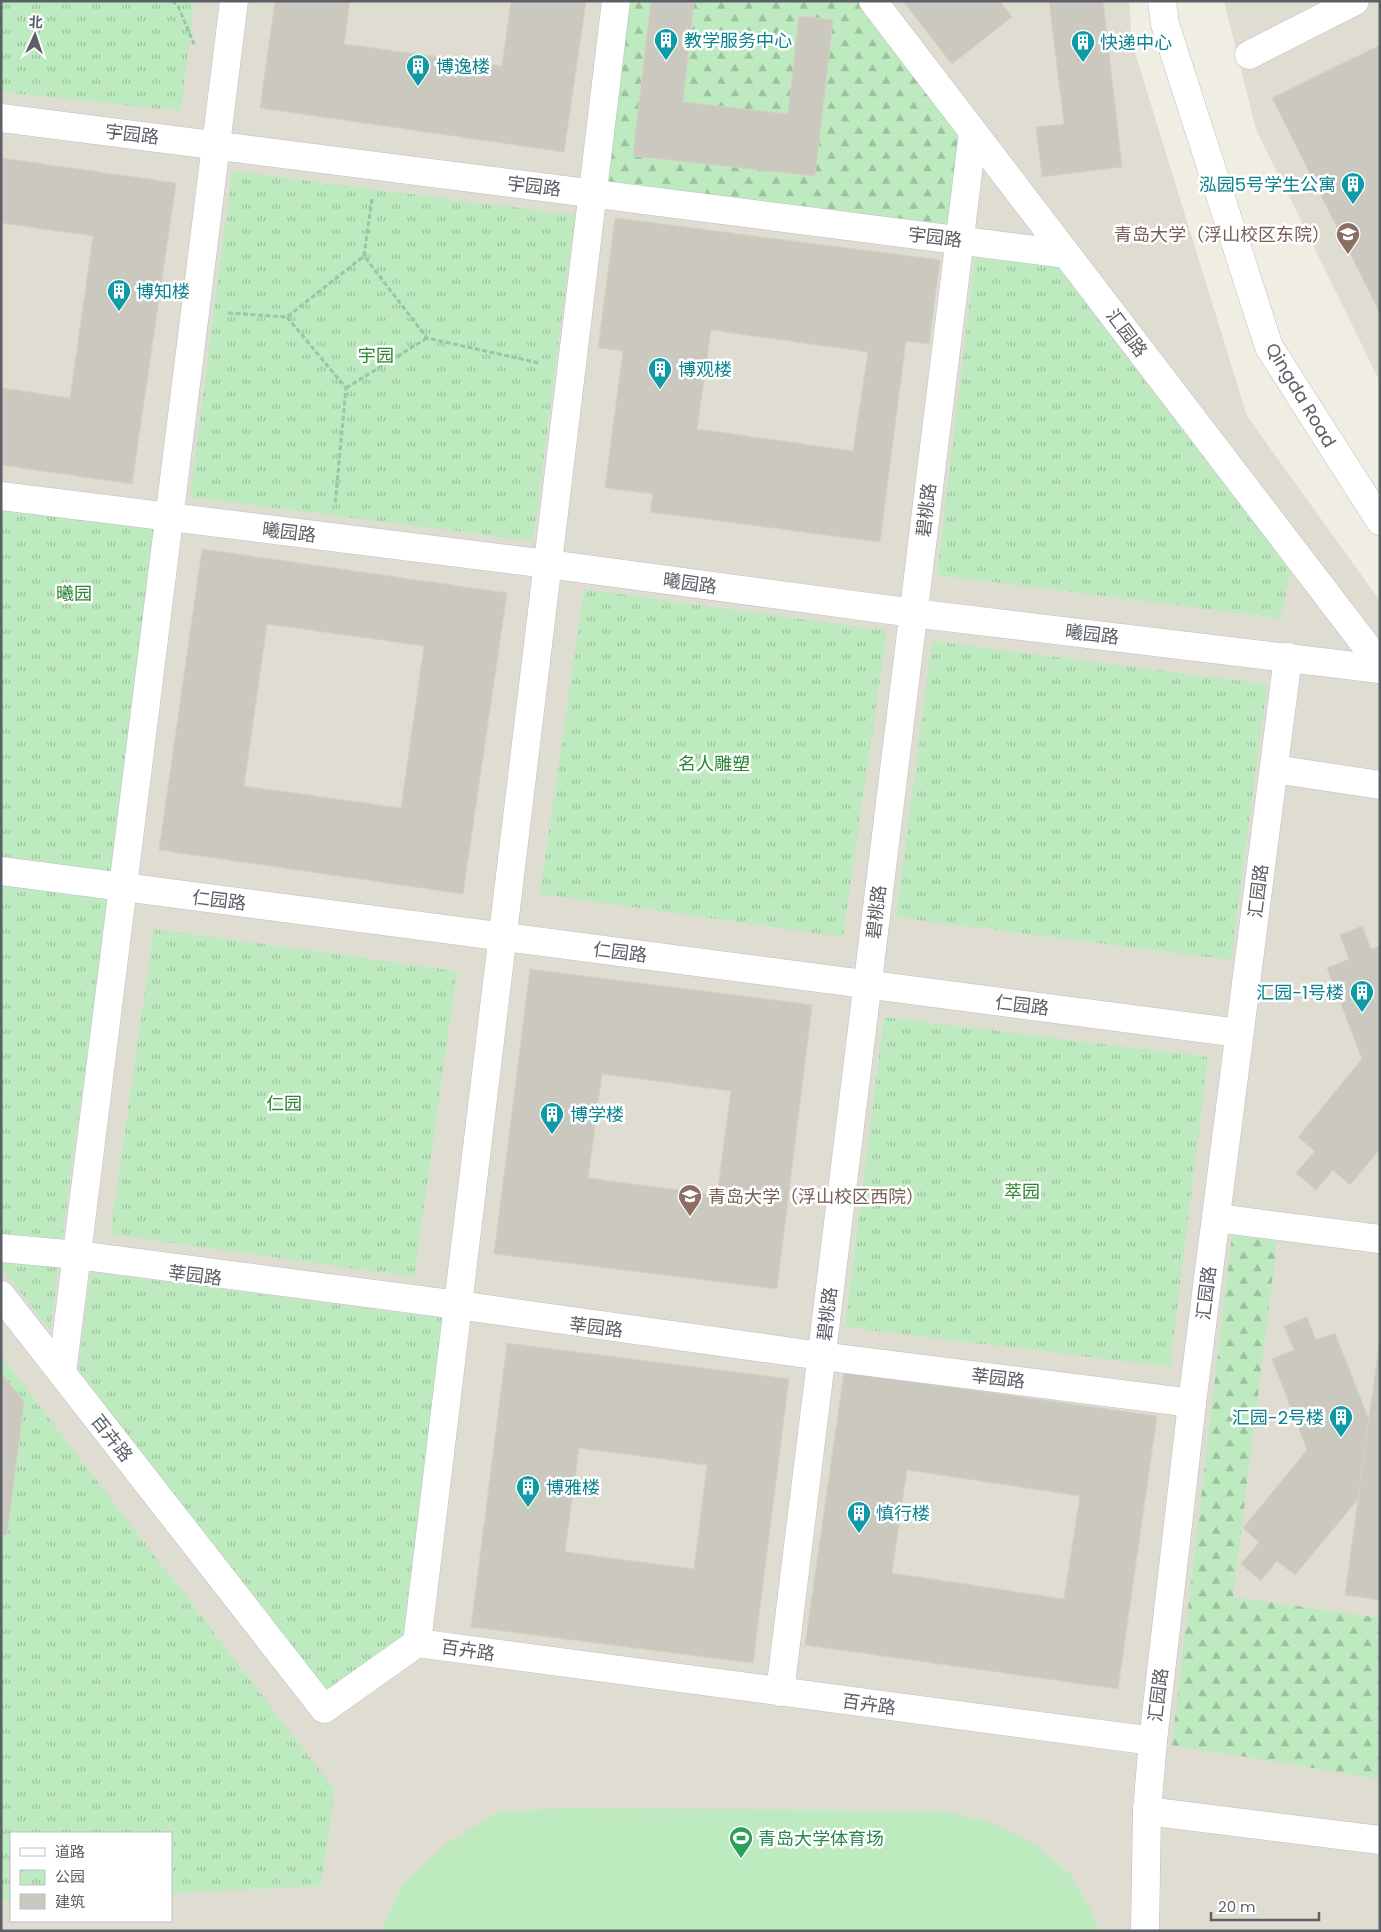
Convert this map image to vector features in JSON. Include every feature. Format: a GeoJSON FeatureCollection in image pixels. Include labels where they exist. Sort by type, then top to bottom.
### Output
{"type":"FeatureCollection","features":[{"type":"Feature","properties":{"kind":"street"},"geometry":{"type":"LineString","coordinates":[[62,1373],[234,1]]}},
{"type":"Feature","properties":{"kind":"street"},"geometry":{"type":"LineString","coordinates":[[417,1643],[616,1]]}},
{"type":"Feature","properties":{"kind":"street","name":"汇园路"},"geometry":{"type":"LineString","coordinates":[[873,1],[1380,664]]}},
{"type":"Feature","properties":{"kind":"street","name":"Qingda Road"},"geometry":{"type":"LineString","coordinates":[[1162,1],[1164,24],[1269,347],[1380,522]]}},
{"type":"Feature","properties":{"kind":"street"},"geometry":{"type":"LineString","coordinates":[[1249,55],[1355,1]]}},
{"type":"Feature","properties":{"kind":"street","name":"宇园路"},"geometry":{"type":"LineString","coordinates":[[1,118],[1066,254]]}},
{"type":"Feature","properties":{"kind":"street","name":"碧桃路"},"geometry":{"type":"LineString","coordinates":[[780,1692],[973,132]]}},
{"type":"Feature","properties":{"kind":"street","name":"曦园路"},"geometry":{"type":"LineString","coordinates":[[1,496],[548,564],[913,613],[1380,669]]}},
{"type":"Feature","properties":{"kind":"street","name":"汇园路"},"geometry":{"type":"LineString","coordinates":[[1146,1931],[1147,1811],[1152,1742],[1192,1403],[1288,657]]}},
{"type":"Feature","properties":{"kind":"street"},"geometry":{"type":"LineString","coordinates":[[1274,769],[1380,785]]}},
{"type":"Feature","properties":{"kind":"street","name":"仁园路"},"geometry":{"type":"LineString","coordinates":[[1,871],[1239,1033]]}},
{"type":"Feature","properties":{"kind":"street"},"geometry":{"type":"LineString","coordinates":[[1216,1218],[1380,1240]]}},
{"type":"Feature","properties":{"kind":"street","name":"莘园路"},"geometry":{"type":"LineString","coordinates":[[1,1249],[77,1257],[821,1356],[1192,1403]]}},
{"type":"Feature","properties":{"kind":"street","name":"百卉路"},"geometry":{"type":"LineString","coordinates":[[1,1295],[324,1709],[417,1643],[1152,1742]]}},
{"type":"Feature","properties":{"kind":"street"},"geometry":{"type":"LineString","coordinates":[[1147,1811],[1380,1840]]}},
{"type":"Feature","properties":{"kind":"path"},"geometry":{"type":"LineString","coordinates":[[195,310],[287,317],[364,256],[377,166]]}},
{"type":"Feature","properties":{"kind":"path"},"geometry":{"type":"LineString","coordinates":[[364,256],[427,338],[571,370]]}},
{"type":"Feature","properties":{"kind":"path"},"geometry":{"type":"LineString","coordinates":[[287,317],[346,388],[332,538]]}},
{"type":"Feature","properties":{"kind":"path"},"geometry":{"type":"LineString","coordinates":[[346,388],[427,338]]}},
{"type":"Feature","properties":{"kind":"shaded area","name":"青岛大学（浮山校区西院）"},"geometry":{"type":"Polygon","coordinates":[[[1,1],[1129,1],[1132,43],[1247,416],[1380,601],[1380,1931],[1,1931],[1,1]]]}},
{"type":"Feature","properties":{"kind":"shaded area","name":"青岛大学（浮山校区东院）"},"geometry":{"type":"Polygon","coordinates":[[[1224,1],[1380,1],[1380,382],[1256,129],[1224,1]]]}},
{"type":"Feature","properties":{"kind":"green space"},"geometry":{"type":"Polygon","coordinates":[[[1,1],[194,1],[181,111],[1,92],[1,1]]]}},
{"type":"Feature","properties":{"kind":"green space"},"geometry":{"type":"Polygon","coordinates":[[[627,1],[651,1],[634,156],[815,176],[833,20],[799,16],[788,114],[683,102],[694,1],[859,1],[960,133],[948,228],[606,183],[627,1]]]}},
{"type":"Feature","properties":{"kind":"green space","name":"宇园"},"geometry":{"type":"Polygon","coordinates":[[[232,171],[575,215],[533,541],[190,497],[232,171]]]}},
{"type":"Feature","properties":{"kind":"green space"},"geometry":{"type":"Polygon","coordinates":[[[975,258],[1057,266],[1291,572],[1280,618],[937,575],[975,258]]]}},
{"type":"Feature","properties":{"kind":"green space","name":"曦园"},"geometry":{"type":"Polygon","coordinates":[[[1,507],[157,528],[50,1330],[1,1267],[1,507]]]}},
{"type":"Feature","properties":{"kind":"green space","name":"名人雕塑"},"geometry":{"type":"Polygon","coordinates":[[[584,589],[887,631],[843,937],[540,894],[584,589]]]}},
{"type":"Feature","properties":{"kind":"green space"},"geometry":{"type":"Polygon","coordinates":[[[932,641],[1267,684],[1231,960],[896,917],[932,641]]]}},
{"type":"Feature","properties":{"kind":"green space","name":"仁园"},"geometry":{"type":"Polygon","coordinates":[[[154,929],[457,971],[414,1277],[110,1234],[154,929]]]}},
{"type":"Feature","properties":{"kind":"green space","name":"萃园"},"geometry":{"type":"Polygon","coordinates":[[[884,1017],[1208,1057],[1170,1367],[845,1327],[884,1017]]]}},
{"type":"Feature","properties":{"kind":"green space"},"geometry":{"type":"Polygon","coordinates":[[[1232,1235],[1277,1241],[1233,1597],[1380,1618],[1380,1779],[1172,1745],[1232,1235]]]}},
{"type":"Feature","properties":{"kind":"green space"},"geometry":{"type":"Polygon","coordinates":[[[91,1272],[447,1319],[405,1637],[322,1698],[78,1368],[91,1272]]]}},
{"type":"Feature","properties":{"kind":"green space"},"geometry":{"type":"Polygon","coordinates":[[[1,1356],[335,1790],[321,1886],[172,1893],[172,1832],[10,1832],[10,1901],[1,1901],[1,1356]]]}},
{"type":"Feature","properties":{"kind":"green space","name":"青岛大学体育场"},"geometry":{"type":"Polygon","coordinates":[[[569,1808],[941,1811],[993,1823],[1033,1844],[1070,1874],[1092,1911],[1098,1931],[381,1931],[403,1884],[448,1843],[498,1812],[569,1808]]]}},
{"type":"Feature","properties":{"kind":"building","name":"博逸楼"},"geometry":{"type":"Polygon","coordinates":[[[275,1],[350,1],[344,44],[502,66],[511,1],[586,1],[564,152],[260,108],[275,1]]]}},
{"type":"Feature","properties":{"kind":"building","name":"教学服务中心"},"geometry":{"type":"Polygon","coordinates":[[[651,1],[694,1],[683,102],[788,114],[799,16],[833,20],[815,176],[633,156],[651,1]]]}},
{"type":"Feature","properties":{"kind":"building"},"geometry":{"type":"Polygon","coordinates":[[[903,1],[1000,1],[1012,17],[952,64],[903,1]]]}},
{"type":"Feature","properties":{"kind":"building","name":"快递中心"},"geometry":{"type":"Polygon","coordinates":[[[1049,1],[1103,1],[1122,167],[1042,177],[1036,127],[1064,124],[1049,1]]]}},
{"type":"Feature","properties":{"kind":"building","name":"泓园5号学生公寓"},"geometry":{"type":"Polygon","coordinates":[[[1380,45],[1380,313],[1272,98],[1380,45]]]}},
{"type":"Feature","properties":{"kind":"building","name":"博知楼"},"geometry":{"type":"Polygon","coordinates":[[[1,158],[176,183],[132,484],[1,465],[1,388],[70,398],[93,236],[1,223],[1,158]]]}},
{"type":"Feature","properties":{"kind":"building","name":"博观楼"},"geometry":{"type":"Polygon","coordinates":[[[615,218],[940,260],[929,344],[906,341],[880,542],[650,512],[653,494],[605,488],[623,351],[598,348],[615,218]],[[711,330],[697,429],[853,451],[868,352],[711,330]]]}},
{"type":"Feature","properties":{"kind":"building"},"geometry":{"type":"Polygon","coordinates":[[[202,549],[507,593],[463,894],[159,850],[202,549]],[[267,624],[244,786],[401,808],[424,646],[267,624]]]}},
{"type":"Feature","properties":{"kind":"building","name":"汇园-1号楼"},"geometry":{"type":"Polygon","coordinates":[[[1362,926],[1371,949],[1380,946],[1380,1149],[1350,1185],[1333,1170],[1316,1190],[1296,1173],[1315,1151],[1298,1137],[1362,1059],[1327,968],[1349,959],[1340,935],[1362,926]]]}},
{"type":"Feature","properties":{"kind":"building","name":"博学楼"},"geometry":{"type":"Polygon","coordinates":[[[530,969],[812,1005],[777,1289],[494,1254],[530,969]],[[602,1074],[588,1178],[717,1195],[731,1091],[602,1074]]]}},
{"type":"Feature","properties":{"kind":"building","name":"汇园-2号楼"},"geometry":{"type":"Polygon","coordinates":[[[1307,1317],[1316,1340],[1335,1333],[1371,1425],[1380,1426],[1380,1500],[1359,1498],[1295,1575],[1277,1561],[1261,1581],[1241,1564],[1259,1542],[1243,1528],[1307,1450],[1272,1359],[1294,1350],[1284,1326],[1307,1317]]]}},
{"type":"Feature","properties":{"kind":"building"},"geometry":{"type":"Polygon","coordinates":[[[1380,1338],[1380,1600],[1345,1595],[1380,1338]]]}},
{"type":"Feature","properties":{"kind":"building","name":"博雅楼"},"geometry":{"type":"Polygon","coordinates":[[[507,1343],[789,1379],[753,1663],[471,1627],[507,1343]],[[579,1448],[565,1552],[694,1569],[707,1465],[579,1448]]]}},
{"type":"Feature","properties":{"kind":"building","name":"慎行楼"},"geometry":{"type":"Polygon","coordinates":[[[844,1372],[1157,1416],[1118,1689],[805,1645],[844,1372]],[[907,1470],[892,1573],[1064,1599],[1080,1496],[907,1470]]]}},
{"type":"Feature","properties":{"kind":"building"},"geometry":{"type":"Polygon","coordinates":[[[1,1373],[24,1402],[7,1535],[1,1534],[1,1373]]]}},
{"type":"Feature","properties":{"kind":"place","name":"教学服务中心"},"geometry":{"type":"Point","coordinates":[666,61]}},
{"type":"Feature","properties":{"kind":"place","name":"快递中心"},"geometry":{"type":"Point","coordinates":[1083,63]}},
{"type":"Feature","properties":{"kind":"place","name":"博逸楼"},"geometry":{"type":"Point","coordinates":[418,87]}},
{"type":"Feature","properties":{"kind":"place","name":"泓园5号学生公寓"},"geometry":{"type":"Point","coordinates":[1353,205]}},
{"type":"Feature","properties":{"kind":"place","name":"青岛大学（浮山校区东院）"},"geometry":{"type":"Point","coordinates":[1348,255]}},
{"type":"Feature","properties":{"kind":"place","name":"博知楼"},"geometry":{"type":"Point","coordinates":[119,312]}},
{"type":"Feature","properties":{"kind":"place","name":"博观楼"},"geometry":{"type":"Point","coordinates":[660,390]}},
{"type":"Feature","properties":{"kind":"place","name":"汇园-1号楼"},"geometry":{"type":"Point","coordinates":[1362,1013]}},
{"type":"Feature","properties":{"kind":"place","name":"博学楼"},"geometry":{"type":"Point","coordinates":[552,1135]}},
{"type":"Feature","properties":{"kind":"place","name":"青岛大学（浮山校区西院）"},"geometry":{"type":"Point","coordinates":[690,1217]}},
{"type":"Feature","properties":{"kind":"place","name":"汇园-2号楼"},"geometry":{"type":"Point","coordinates":[1341,1438]}},
{"type":"Feature","properties":{"kind":"place","name":"博雅楼"},"geometry":{"type":"Point","coordinates":[528,1508]}},
{"type":"Feature","properties":{"kind":"place","name":"慎行楼"},"geometry":{"type":"Point","coordinates":[859,1534]}},
{"type":"Feature","properties":{"kind":"place","name":"青岛大学体育场"},"geometry":{"type":"Point","coordinates":[741,1859]}}]}
